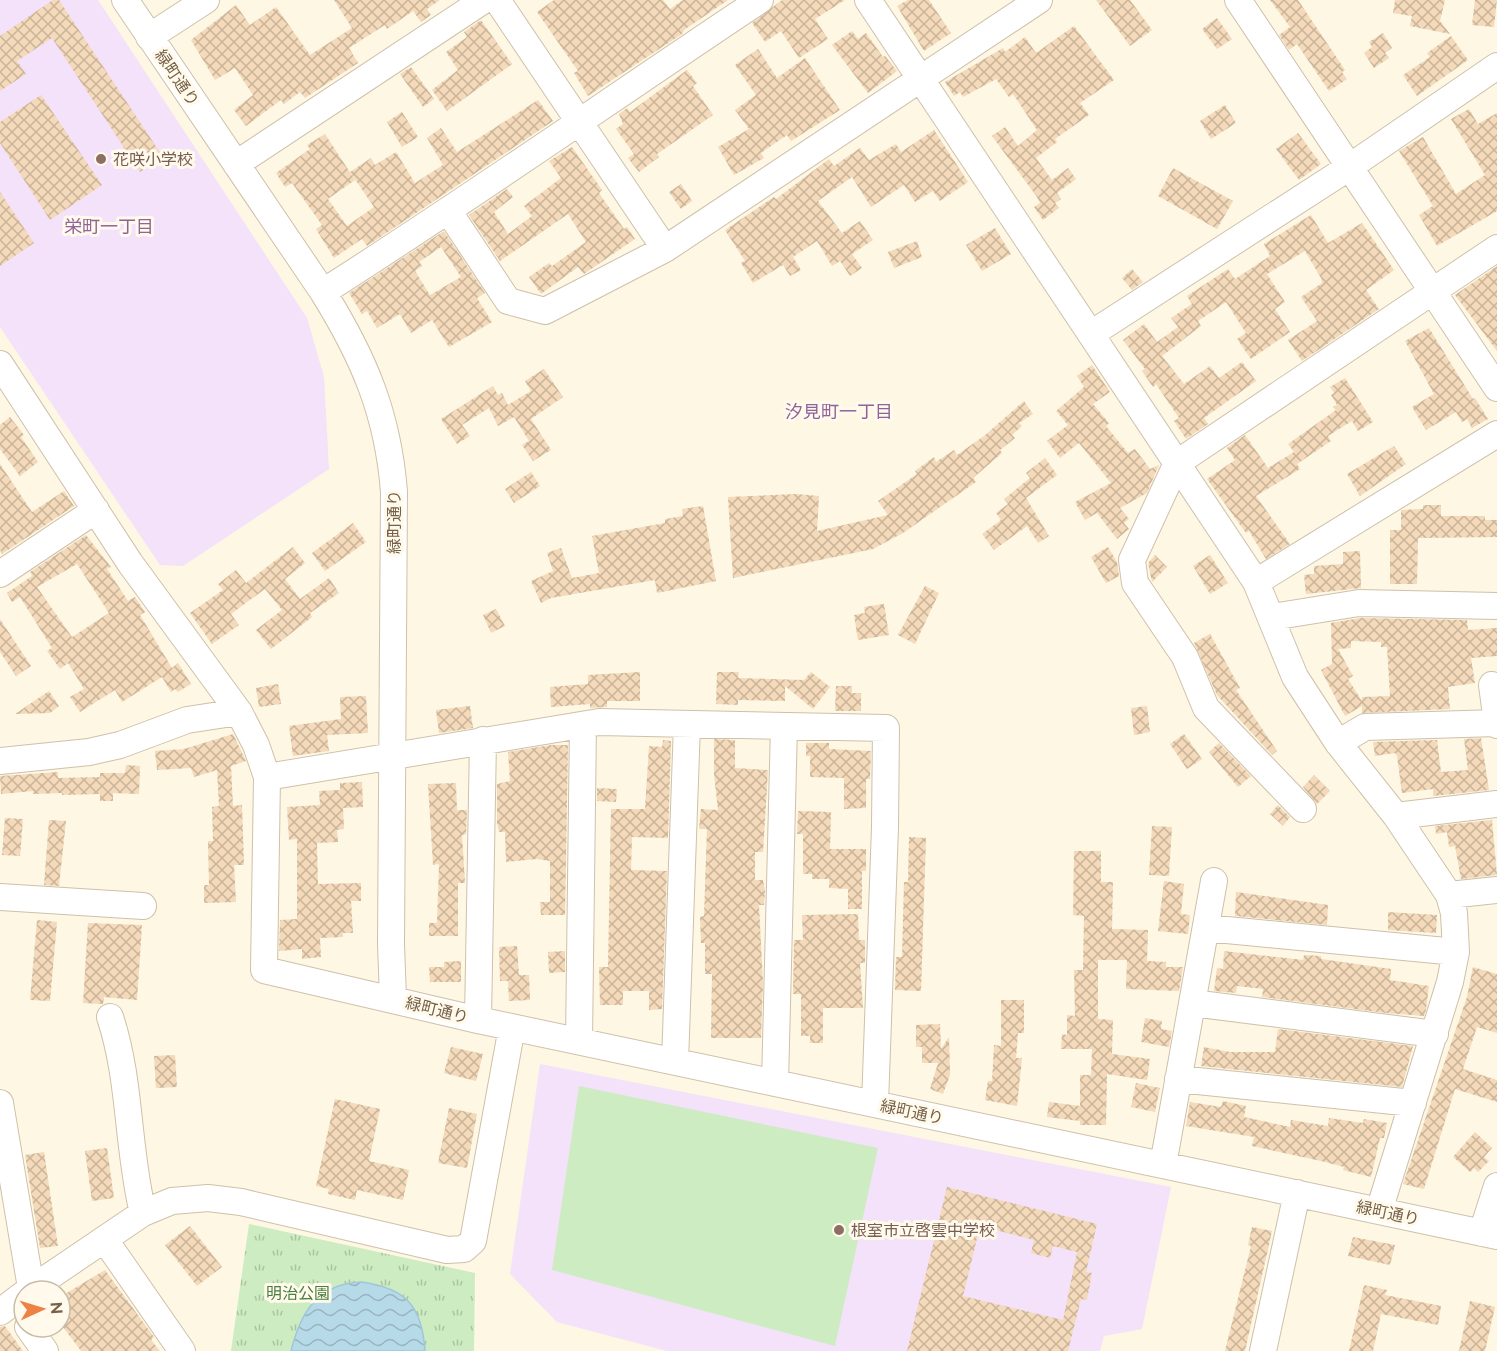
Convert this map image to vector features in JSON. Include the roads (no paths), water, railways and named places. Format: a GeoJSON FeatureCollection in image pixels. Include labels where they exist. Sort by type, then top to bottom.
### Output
{"type":"FeatureCollection","features":[{"type":"Feature","properties":{"kind":"street","name":"緑町通り"},"geometry":{"type":"LineString","coordinates":[[125,0],[323,292],[353,340],[368,373],[392,460],[394,492],[391,945],[393,999],[478,1020],[1490,1234]]}},
{"type":"Feature","properties":{"kind":"street"},"geometry":{"type":"LineString","coordinates":[[149,37],[206,0]]}},
{"type":"Feature","properties":{"kind":"street"},"geometry":{"type":"LineString","coordinates":[[236,164],[484,0]]}},
{"type":"Feature","properties":{"kind":"street"},"geometry":{"type":"LineString","coordinates":[[496,0],[665,249]]}},
{"type":"Feature","properties":{"kind":"street"},"geometry":{"type":"LineString","coordinates":[[323,292],[450,212],[578,121],[760,0]]}},
{"type":"Feature","properties":{"kind":"street"},"geometry":{"type":"LineString","coordinates":[[868,0],[1256,582],[1295,677],[1338,743],[1396,816],[1449,895],[1457,931],[1456,952],[1450,982],[1379,1211]]}},
{"type":"Feature","properties":{"kind":"street"},"geometry":{"type":"LineString","coordinates":[[450,212],[508,301],[545,310],[665,249],[1039,0]]}},
{"type":"Feature","properties":{"kind":"street"},"geometry":{"type":"LineString","coordinates":[[1238,0],[1497,388]]}},
{"type":"Feature","properties":{"kind":"street"},"geometry":{"type":"LineString","coordinates":[[1091,334],[1348,168],[1497,66]]}},
{"type":"Feature","properties":{"kind":"street"},"geometry":{"type":"LineString","coordinates":[[1303,809],[1206,708],[1185,657],[1135,583],[1132,560],[1177,463],[1497,248]]}},
{"type":"Feature","properties":{"kind":"street"},"geometry":{"type":"LineString","coordinates":[[0,364],[164,611],[239,712],[264,763],[267,777],[264,970],[393,999]]}},
{"type":"Feature","properties":{"kind":"street"},"geometry":{"type":"LineString","coordinates":[[1256,582],[1497,434]]}},
{"type":"Feature","properties":{"kind":"street"},"geometry":{"type":"LineString","coordinates":[[0,574],[96,510]]}},
{"type":"Feature","properties":{"kind":"street"},"geometry":{"type":"LineString","coordinates":[[1272,617],[1359,603],[1497,606]]}},
{"type":"Feature","properties":{"kind":"street"},"geometry":{"type":"LineString","coordinates":[[1338,743],[1365,728],[1497,724],[1492,685]]}},
{"type":"Feature","properties":{"kind":"street"},"geometry":{"type":"LineString","coordinates":[[0,761],[89,752],[120,745],[187,720],[239,712]]}},
{"type":"Feature","properties":{"kind":"street"},"geometry":{"type":"LineString","coordinates":[[267,777],[599,722],[886,728],[885,827],[875,1104]]}},
{"type":"Feature","properties":{"kind":"street"},"geometry":{"type":"LineString","coordinates":[[675,1062],[687,724]]}},
{"type":"Feature","properties":{"kind":"street"},"geometry":{"type":"LineString","coordinates":[[579,1041],[583,725]]}},
{"type":"Feature","properties":{"kind":"street"},"geometry":{"type":"LineString","coordinates":[[775,1083],[784,726]]}},
{"type":"Feature","properties":{"kind":"street"},"geometry":{"type":"LineString","coordinates":[[478,1020],[483,740]]}},
{"type":"Feature","properties":{"kind":"street"},"geometry":{"type":"LineString","coordinates":[[1396,816],[1497,804]]}},
{"type":"Feature","properties":{"kind":"street"},"geometry":{"type":"LineString","coordinates":[[1163,1165],[1214,881]]}},
{"type":"Feature","properties":{"kind":"street"},"geometry":{"type":"LineString","coordinates":[[1449,895],[1497,890]]}},
{"type":"Feature","properties":{"kind":"street"},"geometry":{"type":"LineString","coordinates":[[0,897],[142,906]]}},
{"type":"Feature","properties":{"kind":"street"},"geometry":{"type":"LineString","coordinates":[[1206,928],[1456,952]]}},
{"type":"Feature","properties":{"kind":"street"},"geometry":{"type":"LineString","coordinates":[[1192,1003],[1435,1034]]}},
{"type":"Feature","properties":{"kind":"street"},"geometry":{"type":"LineString","coordinates":[[110,1017],[119,1046],[136,1184],[143,1213]]}},
{"type":"Feature","properties":{"kind":"street"},"geometry":{"type":"LineString","coordinates":[[52,1279],[143,1213],[172,1201],[208,1198],[241,1202],[447,1250],[464,1249],[473,1241],[512,1027]]}},
{"type":"Feature","properties":{"kind":"street"},"geometry":{"type":"LineString","coordinates":[[1178,1079],[1413,1103]]}},
{"type":"Feature","properties":{"kind":"street"},"geometry":{"type":"LineString","coordinates":[[0,1103],[18,1279]]}},
{"type":"Feature","properties":{"kind":"street"},"geometry":{"type":"LineString","coordinates":[[1490,1234],[1497,1186]]}},
{"type":"Feature","properties":{"kind":"street"},"geometry":{"type":"LineString","coordinates":[[1263,1351],[1298,1193]]}},
{"type":"Feature","properties":{"kind":"street"},"geometry":{"type":"LineString","coordinates":[[105,1240],[182,1351]]}},
{"type":"Feature","properties":{"kind":"water"},"geometry":{"type":"Polygon","coordinates":[[[361,1282],[390,1289],[409,1302],[420,1322],[425,1351],[291,1351],[300,1324],[314,1302],[333,1288],[361,1282]]]}},
{"type":"Feature","properties":{"kind":"place","name":"花咲小学校"},"geometry":{"type":"Point","coordinates":[101,159]}},
{"type":"Feature","properties":{"kind":"place","name":"根室市立啓雲中学校"},"geometry":{"type":"Point","coordinates":[839,1230]}},
{"type":"Feature","properties":{"kind":"district","name":"栄町一丁目"},"geometry":{"type":"Point","coordinates":[109,226]}},
{"type":"Feature","properties":{"kind":"district","name":"汐見町一丁目"},"geometry":{"type":"Point","coordinates":[839,411]}},
{"type":"Feature","properties":{"kind":"park label","name":"明治公園"},"geometry":{"type":"Point","coordinates":[298,1293]}}]}
